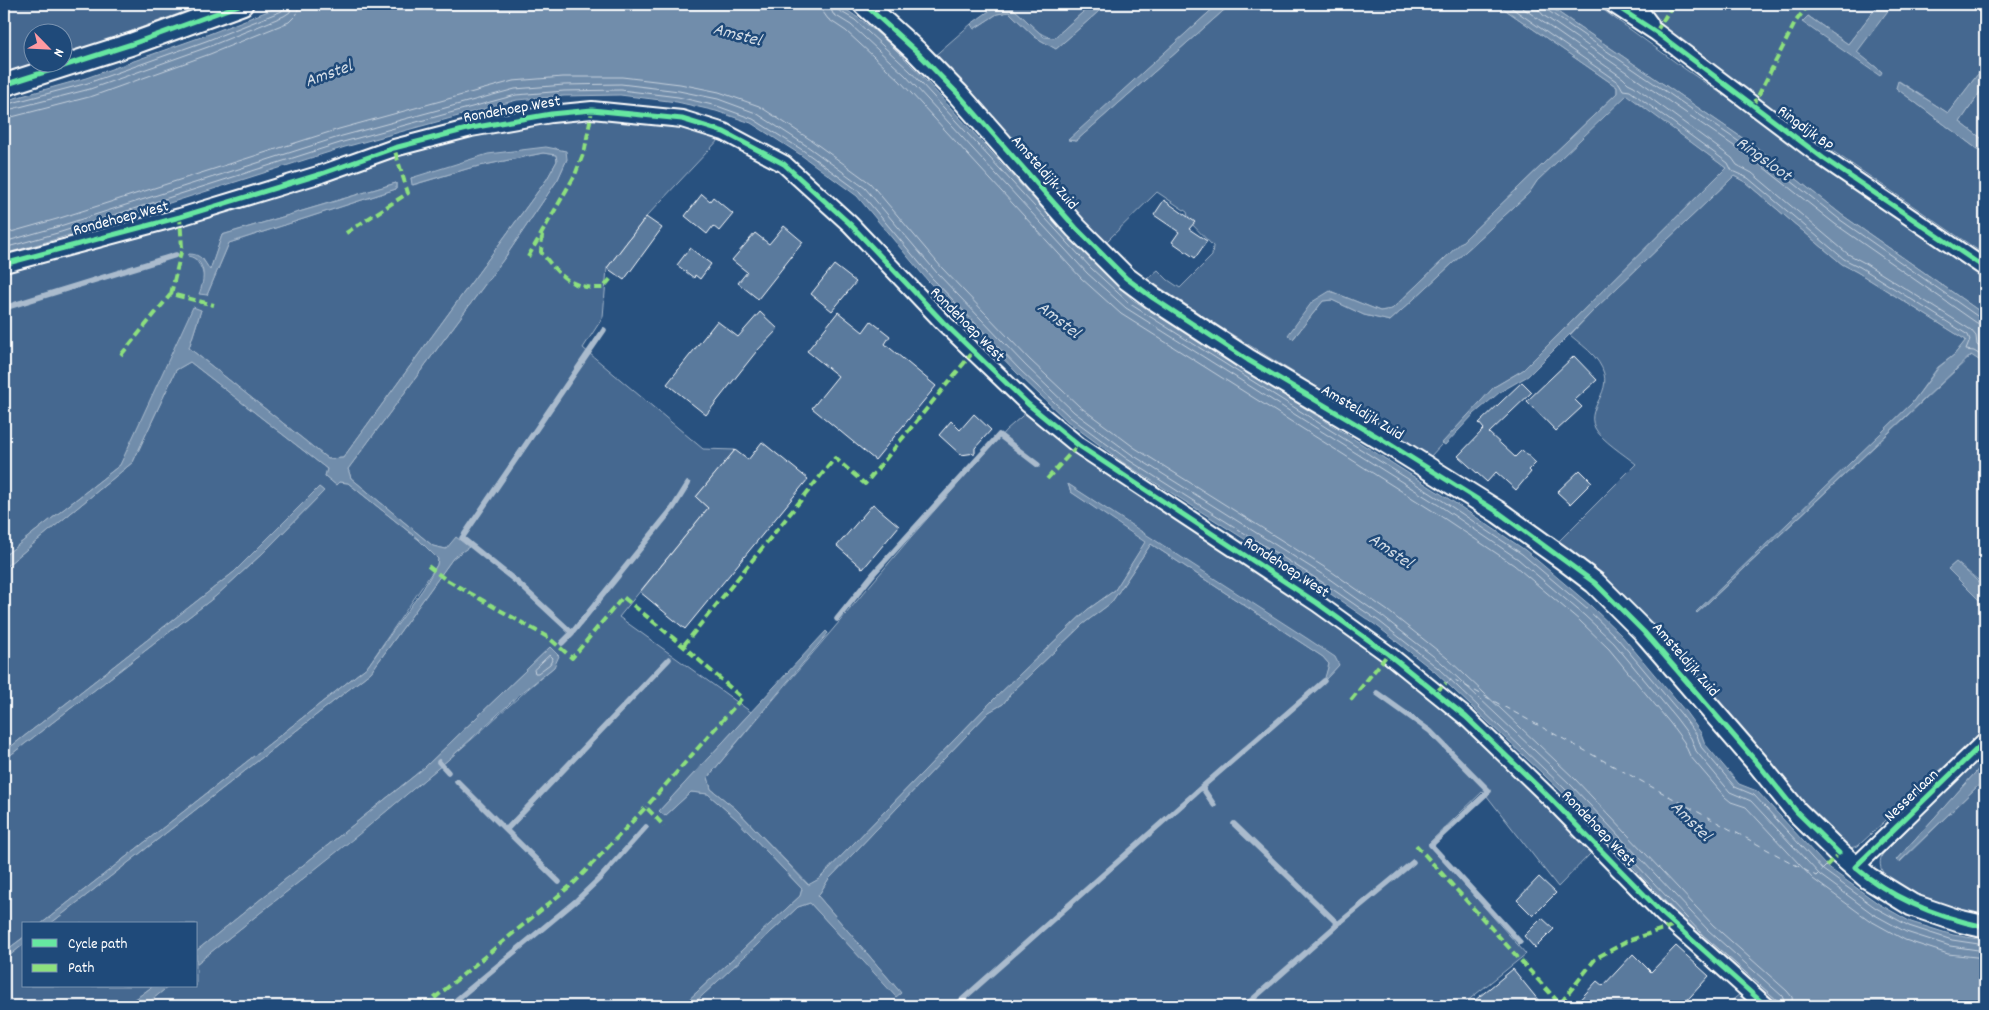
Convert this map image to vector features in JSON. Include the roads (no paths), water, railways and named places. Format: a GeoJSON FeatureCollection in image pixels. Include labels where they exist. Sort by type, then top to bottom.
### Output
{"type":"FeatureCollection","features":[{"type":"Feature","properties":{"kind":"street"},"geometry":{"type":"LineString","coordinates":[[4,85],[132,44],[242,4]]}},
{"type":"Feature","properties":{"kind":"street","name":"Amsteldijk Zuid"},"geometry":{"type":"LineString","coordinates":[[864,4],[918,52],[958,94],[1076,228],[1126,278],[1153,298],[1248,360],[1383,440],[1498,512],[1595,583],[1644,632],[1797,812],[1839,853],[1868,878],[1912,904],[1959,922],[1985,927]]}},
{"type":"Feature","properties":{"kind":"street","name":"Ringdijk BP"},"geometry":{"type":"LineString","coordinates":[[1613,4],[1656,32],[1823,158],[1985,268]]}},
{"type":"Feature","properties":{"kind":"street","name":"Ringdijk BP"},"geometry":{"type":"LineString","coordinates":[[1635,4],[1656,32]]}},
{"type":"Feature","properties":{"kind":"street","name":"Rondehoep West"},"geometry":{"type":"LineString","coordinates":[[4,264],[180,217],[321,174],[394,148],[472,128],[551,114],[592,110],[682,119],[724,132],[784,164],[850,224],[943,322],[1028,404],[1078,445],[1317,603],[1388,654],[1466,717],[1552,800],[1663,914],[1766,1006]]}},
{"type":"Feature","properties":{"kind":"street","name":"Nesserlaan"},"geometry":{"type":"LineString","coordinates":[[1855,867],[1985,741]]}},
{"type":"Feature","properties":{"kind":"water","name":"Amstel"},"geometry":{"type":"Polygon","coordinates":[[[286,4],[837,4],[855,15],[902,56],[1066,233],[1133,300],[1446,497],[1525,550],[1591,606],[1622,636],[1685,711],[1701,733],[1705,744],[1739,784],[1757,791],[1826,866],[1879,904],[1911,922],[1953,935],[1985,940],[1985,1006],[1777,1006],[1700,938],[1562,792],[1435,672],[1377,626],[1322,588],[1124,463],[1067,421],[1017,373],[928,281],[857,196],[801,155],[751,123],[716,111],[677,102],[620,95],[564,96],[517,100],[345,147],[4,254],[4,101],[86,78],[204,36],[286,4]]]}},
{"type":"Feature","properties":{"kind":"water"},"geometry":{"type":"Polygon","coordinates":[[[1092,4],[1107,4],[1056,49],[1035,37],[1009,12],[997,14],[974,29],[971,24],[996,6],[1013,8],[1044,37],[1054,38],[1092,4]]]}},
{"type":"Feature","properties":{"kind":"water"},"geometry":{"type":"Polygon","coordinates":[[[1218,4],[1231,4],[1076,141],[1068,140],[1218,4]]]}},
{"type":"Feature","properties":{"kind":"water","name":"Ringsloot"},"geometry":{"type":"Polygon","coordinates":[[[1497,4],[1546,4],[1760,150],[1842,215],[1985,315],[1985,364],[1971,355],[1697,613],[1912,403],[1939,367],[1954,355],[1966,340],[1842,264],[1745,182],[1734,176],[1528,376],[1500,392],[1474,414],[1445,445],[1442,443],[1494,387],[1523,370],[1726,168],[1627,95],[1537,181],[1529,193],[1390,321],[1364,315],[1332,300],[1323,301],[1293,339],[1288,335],[1312,302],[1330,291],[1380,311],[1392,309],[1617,93],[1617,87],[1497,4]]]}},
{"type":"Feature","properties":{"kind":"water"},"geometry":{"type":"Polygon","coordinates":[[[1879,4],[1893,4],[1857,52],[1882,72],[1880,76],[1802,22],[1808,16],[1848,44],[1879,4]]]}},
{"type":"Feature","properties":{"kind":"water"},"geometry":{"type":"Polygon","coordinates":[[[1985,65],[1985,85],[1960,122],[1985,141],[1985,155],[1896,88],[1898,81],[1948,113],[1985,65]]]}},
{"type":"Feature","properties":{"kind":"water"},"geometry":{"type":"Polygon","coordinates":[[[546,147],[566,151],[567,159],[558,179],[506,256],[348,469],[351,478],[433,546],[446,549],[456,537],[469,547],[453,558],[371,672],[53,922],[44,922],[368,666],[423,589],[437,565],[438,559],[418,539],[348,483],[339,482],[336,485],[325,476],[327,469],[190,362],[176,370],[133,462],[4,568],[4,556],[120,465],[193,307],[201,310],[189,348],[328,459],[343,458],[547,179],[557,161],[556,155],[543,153],[470,168],[412,185],[411,178],[488,154],[546,147]]]}},
{"type":"Feature","properties":{"kind":"water"},"geometry":{"type":"Polygon","coordinates":[[[396,183],[396,189],[229,243],[207,295],[199,294],[203,271],[199,262],[188,256],[193,254],[199,257],[210,270],[222,235],[396,183]]]}},
{"type":"Feature","properties":{"kind":"water"},"geometry":{"type":"Polygon","coordinates":[[[1068,484],[1335,657],[1339,665],[1324,681],[1329,664],[1323,657],[1151,544],[1111,603],[1083,624],[1012,692],[1003,704],[989,712],[828,880],[818,896],[901,993],[896,997],[810,903],[798,907],[691,1006],[682,1006],[800,896],[802,889],[736,819],[708,794],[691,792],[665,816],[659,811],[826,631],[828,633],[708,777],[711,789],[736,809],[808,885],[819,879],[994,699],[1087,610],[1115,590],[1145,542],[1071,492],[1068,484]]]}},
{"type":"Feature","properties":{"kind":"water"},"geometry":{"type":"Polygon","coordinates":[[[319,487],[324,491],[263,553],[216,596],[4,760],[4,752],[234,572],[319,487]]]}},
{"type":"Feature","properties":{"kind":"water"},"geometry":{"type":"Polygon","coordinates":[[[1956,562],[1985,588],[1985,606],[1948,569],[1956,562]]]}},
{"type":"Feature","properties":{"kind":"water"},"geometry":{"type":"Polygon","coordinates":[[[550,647],[559,656],[554,667],[519,695],[449,759],[358,835],[198,962],[198,949],[424,768],[550,647]]]}},
{"type":"Feature","properties":{"kind":"water"},"geometry":{"type":"Polygon","coordinates":[[[1985,762],[1985,779],[1899,862],[1896,860],[1985,762]]]}},
{"type":"Feature","properties":{"kind":"water"},"geometry":{"type":"Polygon","coordinates":[[[22,938],[22,946],[4,960],[4,952],[22,938]]]}},
{"type":"Feature","properties":{"kind":"water"},"geometry":{"type":"Polygon","coordinates":[[[150,988],[166,988],[144,1006],[126,1006],[150,988]]]}},
{"type":"Feature","properties":{"kind":"waterway"},"geometry":{"type":"LineString","coordinates":[[4,308],[176,255]]}},
{"type":"Feature","properties":{"kind":"waterway"},"geometry":{"type":"LineString","coordinates":[[604,330],[462,538],[517,582],[572,633],[673,508],[688,484]]}},
{"type":"Feature","properties":{"kind":"waterway"},"geometry":{"type":"LineString","coordinates":[[837,619],[874,573],[999,435],[1038,465]]}},
{"type":"Feature","properties":{"kind":"waterway"},"geometry":{"type":"LineString","coordinates":[[562,643],[572,633]]}},
{"type":"Feature","properties":{"kind":"waterway"},"geometry":{"type":"LineString","coordinates":[[559,882],[506,830],[669,659]]}},
{"type":"Feature","properties":{"kind":"waterway"},"geometry":{"type":"LineString","coordinates":[[1214,805],[1202,787],[1324,681]]}},
{"type":"Feature","properties":{"kind":"waterway"},"geometry":{"type":"LineString","coordinates":[[1377,693],[1430,731],[1489,791],[1431,845],[1520,942]]}},
{"type":"Feature","properties":{"kind":"waterway"},"geometry":{"type":"LineString","coordinates":[[439,762],[448,772]]}},
{"type":"Feature","properties":{"kind":"waterway"},"geometry":{"type":"LineString","coordinates":[[457,781],[506,830]]}},
{"type":"Feature","properties":{"kind":"waterway"},"geometry":{"type":"LineString","coordinates":[[955,1006],[1202,787]]}},
{"type":"Feature","properties":{"kind":"waterway"},"geometry":{"type":"LineString","coordinates":[[1234,824],[1338,924],[1413,862]]}},
{"type":"Feature","properties":{"kind":"waterway"},"geometry":{"type":"LineString","coordinates":[[449,1006],[577,900],[600,878],[646,827]]}},
{"type":"Feature","properties":{"kind":"waterway"},"geometry":{"type":"LineString","coordinates":[[1245,1006],[1338,924]]}}]}
